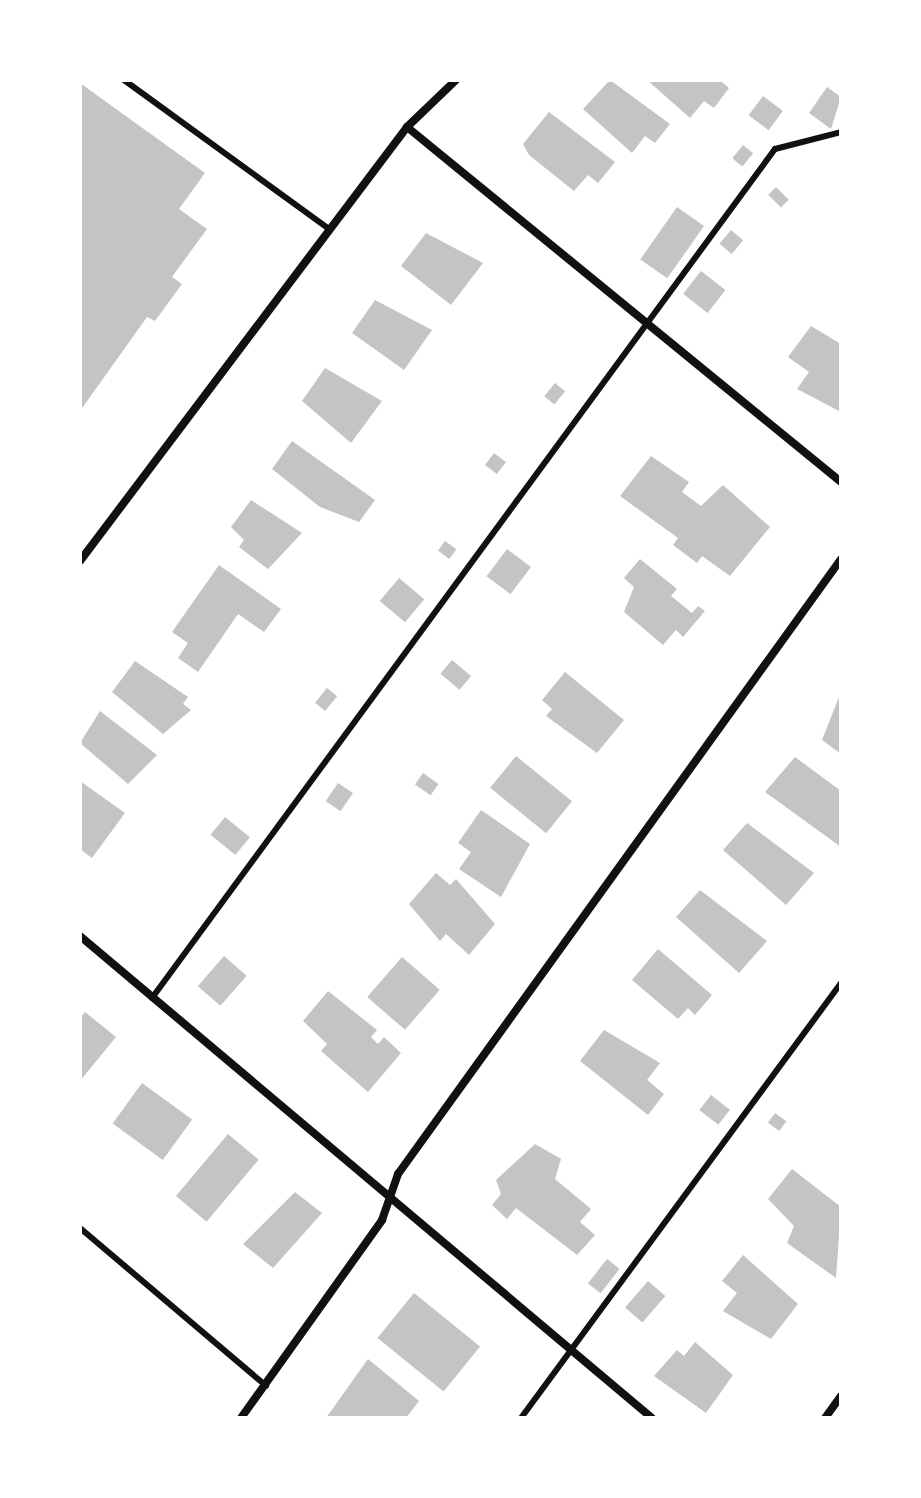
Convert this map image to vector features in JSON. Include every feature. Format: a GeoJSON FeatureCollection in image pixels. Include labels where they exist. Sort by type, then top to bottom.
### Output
{"type":"FeatureCollection","features":[{"type":"Feature","properties":{"kind":"street"},"geometry":{"type":"LineString","coordinates":[[80,561],[328,228],[407,127],[456,80]]}},
{"type":"Feature","properties":{"kind":"street"},"geometry":{"type":"LineString","coordinates":[[407,127],[841,482]]}},
{"type":"Feature","properties":{"kind":"street"},"geometry":{"type":"LineString","coordinates":[[241,1418],[382,1220],[398,1174],[841,559]]}},
{"type":"Feature","properties":{"kind":"street"},"geometry":{"type":"LineString","coordinates":[[80,936],[652,1418]]}},
{"type":"Feature","properties":{"kind":"street"},"geometry":{"type":"LineString","coordinates":[[825,1418],[841,1396]]}},
{"type":"Feature","properties":{"kind":"lane"},"geometry":{"type":"LineString","coordinates":[[124,80],[328,228]]}},
{"type":"Feature","properties":{"kind":"lane"},"geometry":{"type":"LineString","coordinates":[[152,998],[775,149],[841,132]]}},
{"type":"Feature","properties":{"kind":"lane"},"geometry":{"type":"LineString","coordinates":[[521,1418],[841,983]]}},
{"type":"Feature","properties":{"kind":"lane"},"geometry":{"type":"LineString","coordinates":[[80,1228],[266,1386]]}},
{"type":"Feature","properties":{"kind":"building"},"geometry":{"type":"Polygon","coordinates":[[[610,80],[670,124],[655,143],[645,136],[632,153],[583,109],[610,80]]]}},
{"type":"Feature","properties":{"kind":"building"},"geometry":{"type":"Polygon","coordinates":[[[647,80],[720,80],[729,88],[714,108],[704,101],[690,118],[647,80]]]}},
{"type":"Feature","properties":{"kind":"building"},"geometry":{"type":"Polygon","coordinates":[[[80,83],[205,173],[179,209],[207,229],[172,277],[182,284],[155,321],[147,317],[80,411],[80,83]]]}},
{"type":"Feature","properties":{"kind":"building"},"geometry":{"type":"Polygon","coordinates":[[[827,87],[841,97],[831,129],[809,113],[827,87]]]}},
{"type":"Feature","properties":{"kind":"building"},"geometry":{"type":"Polygon","coordinates":[[[763,96],[783,111],[769,130],[749,115],[763,96]]]}},
{"type":"Feature","properties":{"kind":"building"},"geometry":{"type":"Polygon","coordinates":[[[549,112],[615,162],[598,183],[588,175],[574,191],[529,155],[523,144],[549,112]]]}},
{"type":"Feature","properties":{"kind":"building"},"geometry":{"type":"Polygon","coordinates":[[[743,145],[753,153],[742,166],[732,158],[743,145]]]}},
{"type":"Feature","properties":{"kind":"building"},"geometry":{"type":"Polygon","coordinates":[[[776,187],[789,200],[781,208],[768,195],[776,187]]]}},
{"type":"Feature","properties":{"kind":"building"},"geometry":{"type":"Polygon","coordinates":[[[677,207],[704,226],[667,278],[640,259],[677,207]]]}},
{"type":"Feature","properties":{"kind":"building"},"geometry":{"type":"Polygon","coordinates":[[[731,230],[743,240],[732,254],[719,244],[731,230]]]}},
{"type":"Feature","properties":{"kind":"building"},"geometry":{"type":"Polygon","coordinates":[[[426,233],[483,263],[451,305],[401,266],[426,233]]]}},
{"type":"Feature","properties":{"kind":"building"},"geometry":{"type":"Polygon","coordinates":[[[701,271],[725,290],[708,313],[683,294],[701,271]]]}},
{"type":"Feature","properties":{"kind":"building"},"geometry":{"type":"Polygon","coordinates":[[[375,300],[432,330],[404,370],[352,333],[375,300]]]}},
{"type":"Feature","properties":{"kind":"building"},"geometry":{"type":"Polygon","coordinates":[[[811,326],[841,344],[841,412],[797,389],[809,372],[788,357],[811,326]]]}},
{"type":"Feature","properties":{"kind":"building"},"geometry":{"type":"Polygon","coordinates":[[[325,368],[382,401],[351,443],[302,401],[325,368]]]}},
{"type":"Feature","properties":{"kind":"building"},"geometry":{"type":"Polygon","coordinates":[[[555,383],[565,391],[554,404],[544,396],[555,383]]]}},
{"type":"Feature","properties":{"kind":"building"},"geometry":{"type":"Polygon","coordinates":[[[292,441],[375,500],[359,522],[320,507],[272,469],[292,441]]]}},
{"type":"Feature","properties":{"kind":"building"},"geometry":{"type":"Polygon","coordinates":[[[494,453],[506,462],[497,474],[485,465],[494,453]]]}},
{"type":"Feature","properties":{"kind":"building"},"geometry":{"type":"Polygon","coordinates":[[[651,456],[689,482],[682,492],[701,506],[723,485],[770,527],[730,576],[702,556],[697,563],[673,545],[678,538],[620,496],[651,456]]]}},
{"type":"Feature","properties":{"kind":"building"},"geometry":{"type":"Polygon","coordinates":[[[251,500],[302,533],[268,569],[239,547],[244,540],[231,527],[251,500]]]}},
{"type":"Feature","properties":{"kind":"building"},"geometry":{"type":"Polygon","coordinates":[[[445,541],[456,549],[449,559],[438,551],[445,541]]]}},
{"type":"Feature","properties":{"kind":"building"},"geometry":{"type":"Polygon","coordinates":[[[507,549],[531,567],[510,594],[487,576],[507,549]]]}},
{"type":"Feature","properties":{"kind":"building"},"geometry":{"type":"Polygon","coordinates":[[[640,559],[677,589],[671,596],[692,613],[698,606],[705,611],[683,637],[676,630],[663,645],[624,612],[634,587],[624,578],[640,559]]]}},
{"type":"Feature","properties":{"kind":"building"},"geometry":{"type":"Polygon","coordinates":[[[219,565],[281,609],[264,632],[238,614],[198,672],[178,658],[188,643],[172,632],[219,565]]]}},
{"type":"Feature","properties":{"kind":"building"},"geometry":{"type":"Polygon","coordinates":[[[399,578],[424,599],[405,622],[380,601],[399,578]]]}},
{"type":"Feature","properties":{"kind":"building"},"geometry":{"type":"Polygon","coordinates":[[[452,660],[471,676],[460,690],[440,674],[452,660]]]}},
{"type":"Feature","properties":{"kind":"building"},"geometry":{"type":"Polygon","coordinates":[[[135,661],[188,697],[183,704],[191,710],[163,734],[112,692],[135,661]]]}},
{"type":"Feature","properties":{"kind":"building"},"geometry":{"type":"Polygon","coordinates":[[[565,672],[624,720],[597,753],[546,716],[552,709],[542,700],[565,672]]]}},
{"type":"Feature","properties":{"kind":"building"},"geometry":{"type":"Polygon","coordinates":[[[327,688],[337,696],[325,711],[315,703],[327,688]]]}},
{"type":"Feature","properties":{"kind":"building"},"geometry":{"type":"Polygon","coordinates":[[[841,692],[841,754],[822,740],[841,692]]]}},
{"type":"Feature","properties":{"kind":"building"},"geometry":{"type":"Polygon","coordinates":[[[100,711],[157,755],[128,784],[80,743],[100,711]]]}},
{"type":"Feature","properties":{"kind":"building"},"geometry":{"type":"Polygon","coordinates":[[[516,756],[572,801],[546,833],[490,788],[516,756]]]}},
{"type":"Feature","properties":{"kind":"building"},"geometry":{"type":"Polygon","coordinates":[[[795,757],[841,791],[841,847],[765,792],[795,757]]]}},
{"type":"Feature","properties":{"kind":"building"},"geometry":{"type":"Polygon","coordinates":[[[423,773],[439,784],[431,795],[415,784],[423,773]]]}},
{"type":"Feature","properties":{"kind":"building"},"geometry":{"type":"Polygon","coordinates":[[[80,781],[125,813],[92,858],[80,849],[80,781]]]}},
{"type":"Feature","properties":{"kind":"building"},"geometry":{"type":"Polygon","coordinates":[[[338,783],[353,793],[341,811],[326,801],[338,783]]]}},
{"type":"Feature","properties":{"kind":"building"},"geometry":{"type":"Polygon","coordinates":[[[481,810],[530,844],[501,897],[459,869],[471,852],[458,843],[481,810]]]}},
{"type":"Feature","properties":{"kind":"building"},"geometry":{"type":"Polygon","coordinates":[[[225,817],[250,837],[235,855],[211,835],[225,817]]]}},
{"type":"Feature","properties":{"kind":"building"},"geometry":{"type":"Polygon","coordinates":[[[747,823],[814,873],[786,905],[723,850],[747,823]]]}},
{"type":"Feature","properties":{"kind":"building"},"geometry":{"type":"Polygon","coordinates":[[[436,873],[450,885],[456,879],[495,924],[469,955],[446,934],[440,941],[409,904],[436,873]]]}},
{"type":"Feature","properties":{"kind":"building"},"geometry":{"type":"Polygon","coordinates":[[[700,890],[767,941],[739,973],[676,917],[700,890]]]}},
{"type":"Feature","properties":{"kind":"building"},"geometry":{"type":"Polygon","coordinates":[[[658,949],[712,995],[695,1015],[688,1008],[678,1019],[632,980],[658,949]]]}},
{"type":"Feature","properties":{"kind":"building"},"geometry":{"type":"Polygon","coordinates":[[[224,956],[247,976],[220,1006],[198,986],[224,956]]]}},
{"type":"Feature","properties":{"kind":"building"},"geometry":{"type":"Polygon","coordinates":[[[402,957],[440,990],[405,1030],[367,997],[402,957]]]}},
{"type":"Feature","properties":{"kind":"building"},"geometry":{"type":"Polygon","coordinates":[[[328,991],[377,1030],[371,1037],[378,1044],[384,1037],[401,1053],[368,1092],[321,1051],[327,1044],[303,1021],[328,991]]]}},
{"type":"Feature","properties":{"kind":"building"},"geometry":{"type":"Polygon","coordinates":[[[85,1012],[116,1037],[80,1081],[80,1018],[85,1012]]]}},
{"type":"Feature","properties":{"kind":"building"},"geometry":{"type":"Polygon","coordinates":[[[604,1030],[660,1063],[647,1080],[664,1094],[648,1115],[580,1061],[604,1030]]]}},
{"type":"Feature","properties":{"kind":"building"},"geometry":{"type":"Polygon","coordinates":[[[142,1083],[192,1119],[163,1160],[113,1123],[142,1083]]]}},
{"type":"Feature","properties":{"kind":"building"},"geometry":{"type":"Polygon","coordinates":[[[711,1095],[730,1110],[718,1125],[699,1110],[711,1095]]]}},
{"type":"Feature","properties":{"kind":"building"},"geometry":{"type":"Polygon","coordinates":[[[775,1113],[786,1121],[779,1131],[768,1123],[775,1113]]]}},
{"type":"Feature","properties":{"kind":"building"},"geometry":{"type":"Polygon","coordinates":[[[228,1134],[259,1160],[207,1222],[176,1196],[228,1134]]]}},
{"type":"Feature","properties":{"kind":"building"},"geometry":{"type":"Polygon","coordinates":[[[535,1144],[561,1159],[555,1179],[591,1209],[580,1222],[595,1235],[577,1255],[516,1208],[507,1219],[492,1205],[501,1194],[496,1180],[535,1144]]]}},
{"type":"Feature","properties":{"kind":"building"},"geometry":{"type":"Polygon","coordinates":[[[792,1169],[841,1207],[836,1278],[787,1243],[794,1226],[768,1199],[792,1169]]]}},
{"type":"Feature","properties":{"kind":"building"},"geometry":{"type":"Polygon","coordinates":[[[295,1192],[322,1213],[273,1268],[243,1244],[295,1192]]]}},
{"type":"Feature","properties":{"kind":"building"},"geometry":{"type":"Polygon","coordinates":[[[743,1255],[798,1304],[771,1339],[723,1311],[737,1293],[722,1281],[743,1255]]]}},
{"type":"Feature","properties":{"kind":"building"},"geometry":{"type":"Polygon","coordinates":[[[607,1259],[620,1269],[601,1293],[588,1283],[607,1259]]]}},
{"type":"Feature","properties":{"kind":"building"},"geometry":{"type":"Polygon","coordinates":[[[648,1281],[665,1296],[642,1323],[625,1307],[648,1281]]]}},
{"type":"Feature","properties":{"kind":"building"},"geometry":{"type":"Polygon","coordinates":[[[414,1293],[480,1346],[444,1392],[377,1338],[414,1293]]]}},
{"type":"Feature","properties":{"kind":"building"},"geometry":{"type":"Polygon","coordinates":[[[695,1342],[733,1375],[706,1413],[654,1376],[677,1350],[684,1356],[695,1342]]]}},
{"type":"Feature","properties":{"kind":"building"},"geometry":{"type":"Polygon","coordinates":[[[368,1359],[419,1401],[406,1418],[326,1418],[368,1359]]]}}]}
